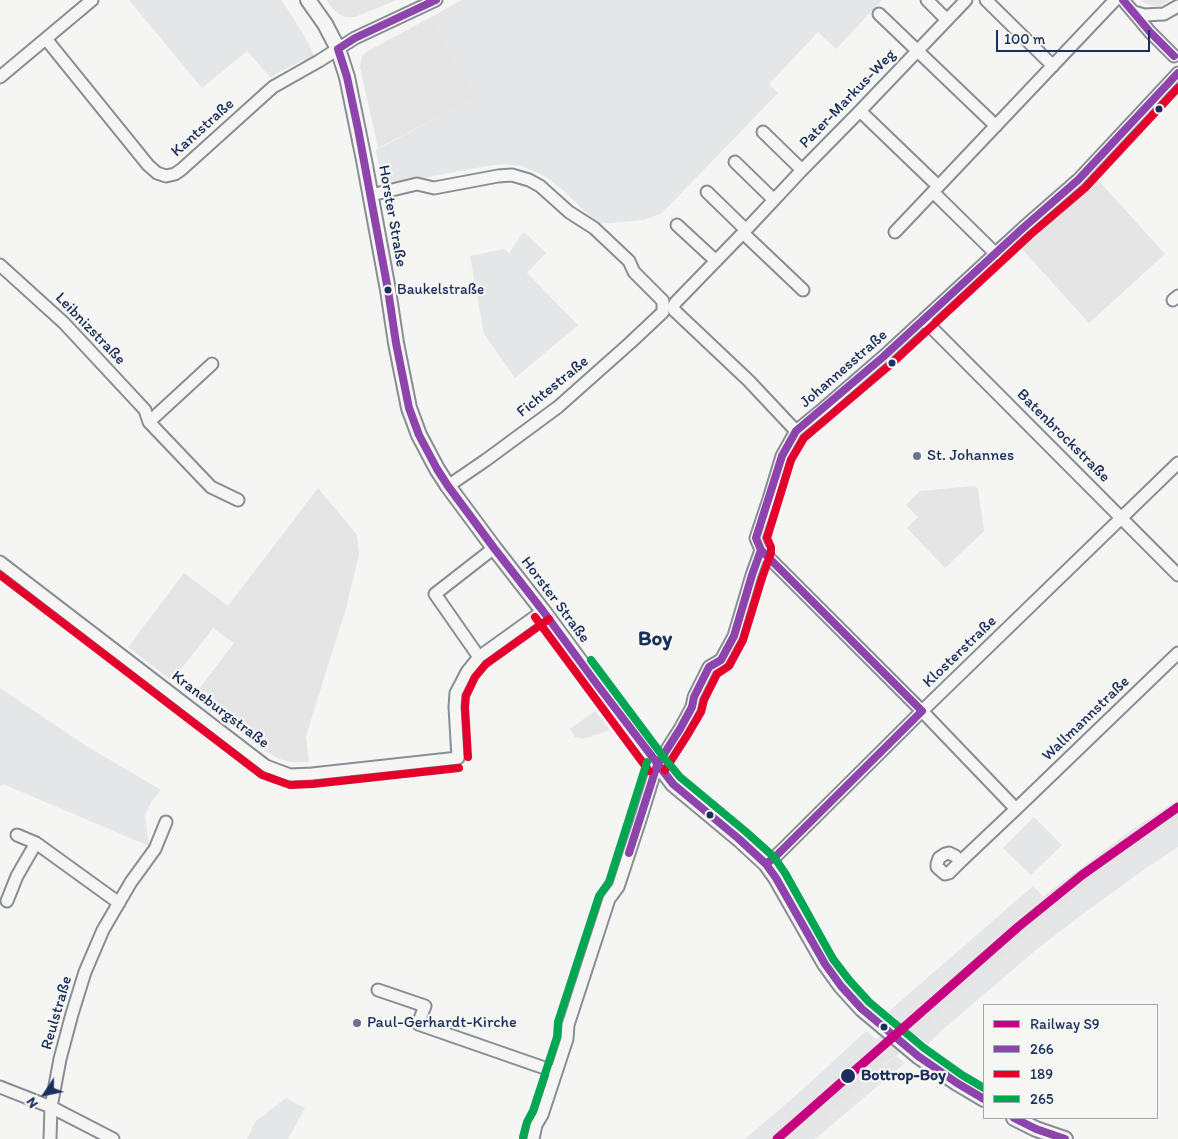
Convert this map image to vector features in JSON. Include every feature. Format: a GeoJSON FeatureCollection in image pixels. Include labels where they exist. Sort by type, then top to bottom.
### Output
{"type":"FeatureCollection","features":[{"type":"Feature","properties":{"kind":"main road","name":"Horster Straße"},"geometry":{"type":"LineString","coordinates":[[308,0],[325,24],[338,49],[346,77],[358,129],[396,343],[410,408],[425,447],[437,469],[657,765],[673,784],[766,864],[825,964],[862,1009],[906,1046],[957,1083],[983,1098]]}},
{"type":"Feature","properties":{"kind":"main road"},"geometry":{"type":"LineString","coordinates":[[1015,1119],[1034,1134],[1065,1139]]}},
{"type":"Feature","properties":{"kind":"street"},"geometry":{"type":"LineString","coordinates":[[0,77],[92,0]]}},
{"type":"Feature","properties":{"kind":"street","name":"Kantstraße"},"geometry":{"type":"LineString","coordinates":[[46,39],[152,170],[166,176],[175,174],[182,169],[273,87],[355,38],[434,0]]}},
{"type":"Feature","properties":{"kind":"street"},"geometry":{"type":"LineString","coordinates":[[926,0],[947,20]]}},
{"type":"Feature","properties":{"kind":"street","name":"Pater-Markus-Weg"},"geometry":{"type":"LineString","coordinates":[[796,431],[749,381],[674,310],[674,305],[966,0]]}},
{"type":"Feature","properties":{"kind":"street"},"geometry":{"type":"LineString","coordinates":[[986,0],[1053,66]]}},
{"type":"Feature","properties":{"kind":"street"},"geometry":{"type":"LineString","coordinates":[[895,232],[1115,0]]}},
{"type":"Feature","properties":{"kind":"street"},"geometry":{"type":"LineString","coordinates":[[1123,0],[1150,32],[1176,53]]}},
{"type":"Feature","properties":{"kind":"street"},"geometry":{"type":"LineString","coordinates":[[1134,12],[1144,15],[1164,14],[1178,6]]}},
{"type":"Feature","properties":{"kind":"street","name":"Pater-Markus-Weg"},"geometry":{"type":"LineString","coordinates":[[879,14],[918,51]]}},
{"type":"Feature","properties":{"kind":"street"},"geometry":{"type":"LineString","coordinates":[[918,51],[996,126]]}},
{"type":"Feature","properties":{"kind":"street","name":"Johannesstraße"},"geometry":{"type":"LineString","coordinates":[[533,1139],[536,1125],[542,1116],[567,1039],[568,1025],[609,899],[618,887],[657,765],[692,706],[694,697],[709,667],[721,660],[734,636],[761,550],[756,538],[782,456],[796,431],[924,320],[1088,170],[1178,73],[1174,67],[1173,60],[1176,53]]}},
{"type":"Feature","properties":{"kind":"street"},"geometry":{"type":"LineString","coordinates":[[860,112],[936,189],[996,254]]}},
{"type":"Feature","properties":{"kind":"street","name":"Pater-Markus-Weg"},"geometry":{"type":"LineString","coordinates":[[764,132],[802,170]]}},
{"type":"Feature","properties":{"kind":"street"},"geometry":{"type":"LineString","coordinates":[[735,162],[774,200]]}},
{"type":"Feature","properties":{"kind":"street","name":"Fichtestraße"},"geometry":{"type":"LineString","coordinates":[[370,195],[417,184],[434,188],[498,176],[512,175],[529,180],[540,186],[569,212],[594,228],[629,261],[634,272],[663,301],[663,312],[558,407],[448,486]]}},
{"type":"Feature","properties":{"kind":"street"},"geometry":{"type":"LineString","coordinates":[[707,192],[803,290]]}},
{"type":"Feature","properties":{"kind":"street"},"geometry":{"type":"LineString","coordinates":[[678,225],[716,261]]}},
{"type":"Feature","properties":{"kind":"street","name":"Leibnizstraße"},"geometry":{"type":"LineString","coordinates":[[0,265],[64,323],[145,410],[149,422],[211,487],[238,500]]}},
{"type":"Feature","properties":{"kind":"street","name":"Batenbrockstraße"},"geometry":{"type":"LineString","coordinates":[[924,320],[1178,575]]}},
{"type":"Feature","properties":{"kind":"street"},"geometry":{"type":"LineString","coordinates":[[149,422],[212,364]]}},
{"type":"Feature","properties":{"kind":"street","name":"Klosterstraße"},"geometry":{"type":"LineString","coordinates":[[766,864],[1178,463]]}},
{"type":"Feature","properties":{"kind":"street"},"geometry":{"type":"LineString","coordinates":[[494,548],[435,594],[479,657],[543,611]]}},
{"type":"Feature","properties":{"kind":"street"},"geometry":{"type":"LineString","coordinates":[[761,550],[922,711],[1016,809]]}},
{"type":"Feature","properties":{"kind":"street","name":"Kraneburgstraße"},"geometry":{"type":"LineString","coordinates":[[0,562],[266,766],[290,775],[458,758],[456,693],[466,672],[479,657]]}},
{"type":"Feature","properties":{"kind":"street","name":"Wallmannstraße"},"geometry":{"type":"LineString","coordinates":[[961,861],[1178,653]]}},
{"type":"Feature","properties":{"kind":"street","name":"Reulstraße"},"geometry":{"type":"LineString","coordinates":[[50,1139],[51,1107],[60,1059],[85,972],[103,930],[131,882],[155,849],[166,822]]}},
{"type":"Feature","properties":{"kind":"street"},"geometry":{"type":"LineString","coordinates":[[17,835],[36,843],[119,902]]}},
{"type":"Feature","properties":{"kind":"street"},"geometry":{"type":"LineString","coordinates":[[7,901],[17,876],[36,843]]}},
{"type":"Feature","properties":{"kind":"street"},"geometry":{"type":"LineString","coordinates":[[378,990],[425,1006],[418,1024],[556,1072]]}},
{"type":"Feature","properties":{"kind":"street"},"geometry":{"type":"LineString","coordinates":[[0,1088],[51,1107],[114,1139]]}},
{"type":"Feature","properties":{"kind":"shaded area"},"geometry":{"type":"Polygon","coordinates":[[[129,0],[281,0],[309,44],[314,56],[277,73],[271,78],[247,51],[202,88],[129,0]]]}},
{"type":"Feature","properties":{"kind":"shaded area"},"geometry":{"type":"Polygon","coordinates":[[[326,0],[397,0],[355,17],[346,17],[339,14],[326,0]]]}},
{"type":"Feature","properties":{"kind":"shaded area"},"geometry":{"type":"Polygon","coordinates":[[[462,0],[882,0],[836,49],[818,32],[769,84],[778,93],[662,213],[644,220],[598,224],[563,190],[545,176],[522,166],[503,164],[386,185],[381,182],[376,150],[474,98],[431,17],[462,0]]]}},
{"type":"Feature","properties":{"kind":"shaded area"},"geometry":{"type":"Polygon","coordinates":[[[1141,0],[1170,0],[1160,6],[1154,6],[1141,0]]]}},
{"type":"Feature","properties":{"kind":"shaded area"},"geometry":{"type":"Polygon","coordinates":[[[431,17],[475,98],[378,148],[360,67],[362,57],[366,52],[431,17]]]}},
{"type":"Feature","properties":{"kind":"shaded area"},"geometry":{"type":"Polygon","coordinates":[[[1097,179],[1165,254],[1089,323],[1022,249],[1097,179]]]}},
{"type":"Feature","properties":{"kind":"shaded area"},"geometry":{"type":"Polygon","coordinates":[[[524,232],[546,253],[527,273],[578,325],[515,378],[484,334],[470,256],[504,249],[509,254],[524,232]]]}},
{"type":"Feature","properties":{"kind":"shaded area"},"geometry":{"type":"Polygon","coordinates":[[[975,486],[978,489],[984,531],[945,568],[907,528],[918,517],[906,505],[920,491],[975,486]]]}},
{"type":"Feature","properties":{"kind":"shaded area"},"geometry":{"type":"Polygon","coordinates":[[[318,488],[357,535],[359,554],[346,608],[306,736],[309,762],[293,762],[282,760],[267,752],[193,697],[234,643],[213,628],[172,681],[128,647],[184,573],[228,606],[318,488]]]}},
{"type":"Feature","properties":{"kind":"shaded area"},"geometry":{"type":"Polygon","coordinates":[[[0,688],[88,747],[161,790],[151,802],[145,815],[149,846],[3,784],[0,787],[0,688]]]}},
{"type":"Feature","properties":{"kind":"shaded area"},"geometry":{"type":"Polygon","coordinates":[[[595,711],[610,730],[583,739],[575,737],[570,729],[595,711]]]}},
{"type":"Feature","properties":{"kind":"shaded area"},"geometry":{"type":"Polygon","coordinates":[[[1178,800],[1178,821],[1154,837],[1142,848],[1135,850],[1065,906],[1056,911],[1018,944],[1011,953],[987,973],[980,976],[945,1007],[926,1029],[801,1139],[765,1139],[898,1020],[987,947],[1049,892],[1133,829],[1178,800]]]}},
{"type":"Feature","properties":{"kind":"shaded area"},"geometry":{"type":"Polygon","coordinates":[[[1034,817],[1062,845],[1031,875],[1003,848],[1034,817]]]}},
{"type":"Feature","properties":{"kind":"shaded area"},"geometry":{"type":"Polygon","coordinates":[[[1178,821],[1178,847],[1146,868],[1036,950],[928,1044],[917,1036],[945,1007],[980,976],[987,973],[1011,953],[1018,944],[1056,911],[1065,906],[1135,850],[1142,848],[1154,837],[1178,821]]]}},
{"type":"Feature","properties":{"kind":"shaded area"},"geometry":{"type":"Polygon","coordinates":[[[1033,886],[1044,897],[987,947],[898,1020],[888,1012],[1033,886]]]}},
{"type":"Feature","properties":{"kind":"shaded area"},"geometry":{"type":"Polygon","coordinates":[[[866,1031],[877,1040],[765,1139],[745,1139],[801,1091],[866,1031]]]}},
{"type":"Feature","properties":{"kind":"shaded area"},"geometry":{"type":"Polygon","coordinates":[[[896,1056],[905,1063],[815,1139],[801,1139],[883,1066],[896,1056]]]}},
{"type":"Feature","properties":{"kind":"shaded area"},"geometry":{"type":"Polygon","coordinates":[[[286,1098],[305,1108],[288,1139],[247,1139],[255,1122],[286,1098]]]}},
{"type":"Feature","properties":{"kind":"rail line","name":"S9"},"geometry":{"type":"LineString","coordinates":[[777,1139],[1018,927],[1082,875],[1178,807]]}},
{"type":"Feature","properties":{"kind":"transit line","name":"266"},"geometry":{"type":"LineString","coordinates":[[338,49],[355,38],[436,0]]}},
{"type":"Feature","properties":{"kind":"transit line","name":"266"},"geometry":{"type":"LineString","coordinates":[[1123,0],[1150,32],[1174,56]]}},
{"type":"Feature","properties":{"kind":"transit line","name":"266"},"geometry":{"type":"LineString","coordinates":[[338,49],[347,77],[358,129],[409,408],[419,435],[437,469],[494,548],[673,784],[766,864],[825,964],[841,986],[862,1009],[918,1056],[983,1098]]}},
{"type":"Feature","properties":{"kind":"transit line","name":"266"},"geometry":{"type":"LineString","coordinates":[[766,864],[922,711],[761,550],[756,538],[782,456],[796,431],[883,357],[1078,180],[1178,73]]}},
{"type":"Feature","properties":{"kind":"transit line","name":"189"},"geometry":{"type":"LineString","coordinates":[[665,770],[701,712],[704,700],[717,674],[729,666],[743,640],[771,553],[771,547],[767,538],[791,460],[804,438],[890,365],[1030,235],[1085,188],[1178,88]]}},
{"type":"Feature","properties":{"kind":"transit line","name":"266"},"geometry":{"type":"LineString","coordinates":[[629,853],[657,765],[692,707],[694,697],[709,667],[721,660],[734,636],[761,550],[756,538],[760,526]]}},
{"type":"Feature","properties":{"kind":"transit line","name":"189"},"geometry":{"type":"LineString","coordinates":[[0,575],[262,775],[290,785],[459,768]]}},
{"type":"Feature","properties":{"kind":"transit line","name":"189"},"geometry":{"type":"LineString","coordinates":[[535,617],[649,771]]}},
{"type":"Feature","properties":{"kind":"transit line","name":"189"},"geometry":{"type":"LineString","coordinates":[[468,757],[465,707],[466,696],[475,677],[486,664],[549,619]]}},
{"type":"Feature","properties":{"kind":"transit line","name":"265"},"geometry":{"type":"LineString","coordinates":[[591,660],[680,777],[774,857],[785,873],[833,959],[869,1002],[924,1048],[983,1087]]}},
{"type":"Feature","properties":{"kind":"transit line","name":"265"},"geometry":{"type":"LineString","coordinates":[[523,1137],[557,1037],[558,1022],[599,896],[609,882],[647,762]]}},
{"type":"Feature","properties":{"kind":"transit line","name":"266"},"geometry":{"type":"LineString","coordinates":[[1016,1119],[1036,1129],[1065,1139]]}},
{"type":"Feature","properties":{"kind":"place","name":"Baukelstraße"},"geometry":{"type":"Point","coordinates":[388,290]}},
{"type":"Feature","properties":{"kind":"place","name":"St. Johannes"},"geometry":{"type":"Point","coordinates":[917,456]}},
{"type":"Feature","properties":{"kind":"place","name":"Paul-Gerhardt-Kirche"},"geometry":{"type":"Point","coordinates":[357,1023]}},
{"type":"Feature","properties":{"kind":"place","name":"Bottrop-Boy"},"geometry":{"type":"Point","coordinates":[848,1076]}},
{"type":"Feature","properties":{"kind":"district","name":"Boy"},"geometry":{"type":"Point","coordinates":[655,640]}}]}
